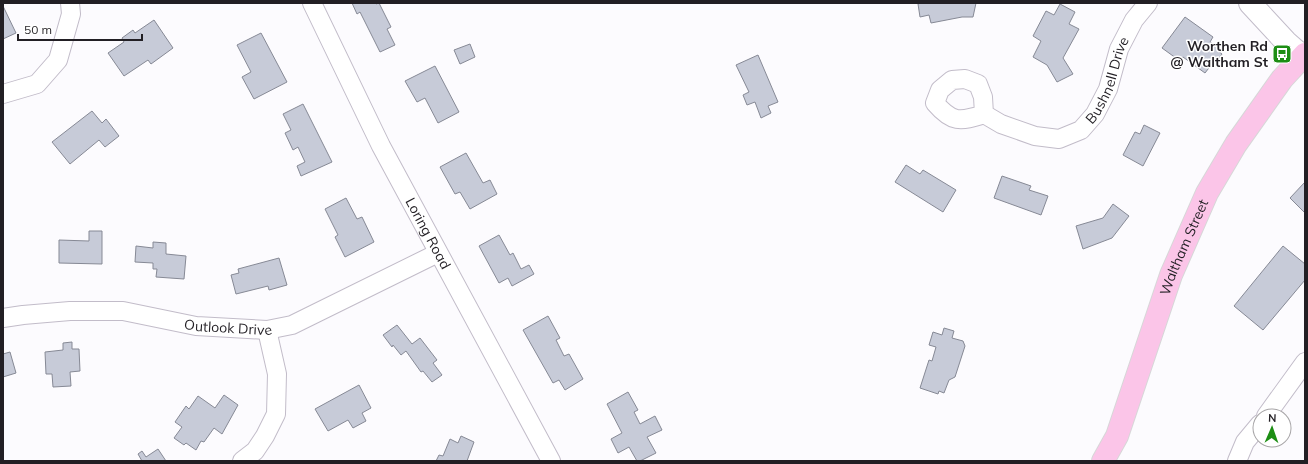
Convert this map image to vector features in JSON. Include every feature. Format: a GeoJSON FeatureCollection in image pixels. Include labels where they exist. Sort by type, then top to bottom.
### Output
{"type":"FeatureCollection","features":[{"type":"Feature","properties":{"kind":"main road"},"geometry":{"type":"LineString","coordinates":[[1250,3],[1286,42],[1304,56]]}},
{"type":"Feature","properties":{"kind":"main road","name":"Waltham Street"},"geometry":{"type":"LineString","coordinates":[[1103,461],[1117,436],[1171,275],[1207,193],[1236,144],[1282,79],[1304,56]]}},
{"type":"Feature","properties":{"kind":"street"},"geometry":{"type":"LineString","coordinates":[[3,94],[36,84],[58,60],[71,14],[70,3]]}},
{"type":"Feature","properties":{"kind":"street","name":"Loring Road"},"geometry":{"type":"LineString","coordinates":[[312,3],[381,146],[551,461]]}},
{"type":"Feature","properties":{"kind":"street","name":"Bushnell Drive"},"geometry":{"type":"LineString","coordinates":[[984,114],[1001,124],[1035,136],[1060,139],[1081,130],[1095,114],[1108,89],[1120,49],[1134,20],[1148,3]]}},
{"type":"Feature","properties":{"kind":"street","name":"Outlook Drive"},"geometry":{"type":"LineString","coordinates":[[3,318],[70,311],[123,311],[196,326],[267,330],[292,325],[438,253]]}},
{"type":"Feature","properties":{"kind":"street"},"geometry":{"type":"LineString","coordinates":[[242,461],[255,451],[265,436],[276,414],[277,374],[267,330]]}},
{"type":"Feature","properties":{"kind":"street"},"geometry":{"type":"LineString","coordinates":[[1272,408],[1305,362]]}},
{"type":"Feature","properties":{"kind":"street"},"geometry":{"type":"LineString","coordinates":[[1237,461],[1246,442],[1252,434]]}},
{"type":"Feature","properties":{"kind":"building"},"geometry":{"type":"Polygon","coordinates":[[[352,3],[379,3],[391,27],[387,29],[395,45],[380,52],[360,12],[357,14],[352,3]]]}},
{"type":"Feature","properties":{"kind":"building"},"geometry":{"type":"Polygon","coordinates":[[[976,3],[973,17],[962,17],[931,23],[929,15],[920,17],[918,4],[976,3]]]}},
{"type":"Feature","properties":{"kind":"building"},"geometry":{"type":"Polygon","coordinates":[[[1060,4],[1075,12],[1069,24],[1079,29],[1063,58],[1073,74],[1057,82],[1047,65],[1033,57],[1041,41],[1033,36],[1046,11],[1054,15],[1060,4]]]}},
{"type":"Feature","properties":{"kind":"building"},"geometry":{"type":"Polygon","coordinates":[[[3,6],[16,33],[3,39],[3,6]]]}},
{"type":"Feature","properties":{"kind":"building"},"geometry":{"type":"Polygon","coordinates":[[[1185,17],[1213,37],[1210,42],[1219,48],[1217,50],[1222,54],[1217,61],[1215,60],[1205,73],[1183,57],[1180,61],[1162,48],[1185,17]]]}},
{"type":"Feature","properties":{"kind":"building"},"geometry":{"type":"Polygon","coordinates":[[[154,20],[173,48],[151,64],[148,60],[124,76],[108,53],[124,42],[122,38],[133,30],[135,33],[154,20]]]}},
{"type":"Feature","properties":{"kind":"building"},"geometry":{"type":"Polygon","coordinates":[[[261,33],[287,82],[254,99],[242,77],[251,72],[237,45],[261,33]]]}},
{"type":"Feature","properties":{"kind":"building"},"geometry":{"type":"Polygon","coordinates":[[[470,44],[475,57],[460,64],[454,50],[470,44]]]}},
{"type":"Feature","properties":{"kind":"building"},"geometry":{"type":"Polygon","coordinates":[[[758,55],[778,102],[768,106],[771,113],[761,118],[755,102],[747,105],[743,95],[749,92],[736,65],[758,55]]]}},
{"type":"Feature","properties":{"kind":"building"},"geometry":{"type":"Polygon","coordinates":[[[435,66],[459,112],[438,123],[425,98],[417,102],[405,81],[435,66]]]}},
{"type":"Feature","properties":{"kind":"building"},"geometry":{"type":"Polygon","coordinates":[[[303,104],[332,162],[301,176],[297,166],[305,162],[298,147],[293,150],[285,133],[291,130],[283,114],[303,104]]]}},
{"type":"Feature","properties":{"kind":"building"},"geometry":{"type":"Polygon","coordinates":[[[92,111],[102,123],[106,119],[119,136],[105,147],[99,140],[70,164],[52,142],[92,111]]]}},
{"type":"Feature","properties":{"kind":"building"},"geometry":{"type":"Polygon","coordinates":[[[1144,125],[1160,133],[1143,166],[1123,155],[1135,132],[1140,134],[1144,125]]]}},
{"type":"Feature","properties":{"kind":"building"},"geometry":{"type":"Polygon","coordinates":[[[466,153],[483,183],[490,180],[497,194],[470,209],[460,192],[455,194],[440,167],[466,153]]]}},
{"type":"Feature","properties":{"kind":"building"},"geometry":{"type":"Polygon","coordinates":[[[906,165],[920,174],[923,170],[956,190],[943,212],[895,182],[906,165]]]}},
{"type":"Feature","properties":{"kind":"building"},"geometry":{"type":"Polygon","coordinates":[[[1002,176],[1031,186],[1029,190],[1048,196],[1041,215],[994,198],[1002,176]]]}},
{"type":"Feature","properties":{"kind":"building"},"geometry":{"type":"Polygon","coordinates":[[[1305,182],[1305,213],[1290,198],[1305,182]]]}},
{"type":"Feature","properties":{"kind":"building"},"geometry":{"type":"Polygon","coordinates":[[[346,198],[357,219],[362,217],[374,242],[345,257],[335,237],[338,235],[325,209],[346,198]]]}},
{"type":"Feature","properties":{"kind":"building"},"geometry":{"type":"Polygon","coordinates":[[[1113,204],[1129,216],[1112,238],[1083,249],[1076,226],[1103,218],[1113,204]]]}},
{"type":"Feature","properties":{"kind":"building"},"geometry":{"type":"Polygon","coordinates":[[[89,231],[102,231],[102,264],[59,263],[59,240],[89,241],[89,231]]]}},
{"type":"Feature","properties":{"kind":"building"},"geometry":{"type":"Polygon","coordinates":[[[499,235],[510,255],[513,253],[521,269],[529,265],[534,274],[512,286],[508,278],[499,283],[479,246],[499,235]]]}},
{"type":"Feature","properties":{"kind":"building"},"geometry":{"type":"Polygon","coordinates":[[[153,242],[166,243],[166,254],[186,256],[184,279],[156,277],[157,269],[153,269],[153,263],[135,262],[136,246],[153,248],[153,242]]]}},
{"type":"Feature","properties":{"kind":"building"},"geometry":{"type":"Polygon","coordinates":[[[1283,246],[1305,264],[1305,280],[1263,330],[1234,306],[1283,246]]]}},
{"type":"Feature","properties":{"kind":"building"},"geometry":{"type":"Polygon","coordinates":[[[279,258],[287,285],[269,290],[268,286],[236,294],[231,275],[239,273],[238,269],[279,258]]]}},
{"type":"Feature","properties":{"kind":"building"},"geometry":{"type":"Polygon","coordinates":[[[548,316],[560,338],[556,340],[564,356],[569,354],[583,379],[565,390],[559,380],[553,383],[523,330],[548,316]]]}},
{"type":"Feature","properties":{"kind":"building"},"geometry":{"type":"Polygon","coordinates":[[[397,325],[412,344],[420,338],[437,360],[433,363],[442,375],[432,382],[423,371],[421,372],[406,351],[401,355],[393,345],[392,347],[383,335],[397,325]]]}},
{"type":"Feature","properties":{"kind":"building"},"geometry":{"type":"Polygon","coordinates":[[[944,328],[954,331],[952,338],[963,341],[965,346],[955,377],[949,380],[944,393],[939,391],[938,394],[920,388],[929,360],[932,361],[936,347],[929,345],[933,332],[942,335],[944,328]]]}},
{"type":"Feature","properties":{"kind":"building"},"geometry":{"type":"Polygon","coordinates":[[[72,342],[72,349],[79,349],[80,371],[70,372],[71,386],[53,387],[52,374],[46,374],[45,352],[63,350],[63,343],[72,342]]]}},
{"type":"Feature","properties":{"kind":"building"},"geometry":{"type":"Polygon","coordinates":[[[10,352],[16,373],[3,377],[3,354],[10,352]]]}},
{"type":"Feature","properties":{"kind":"building"},"geometry":{"type":"Polygon","coordinates":[[[359,385],[371,408],[362,413],[366,421],[353,428],[348,420],[328,431],[315,409],[359,385]]]}},
{"type":"Feature","properties":{"kind":"building"},"geometry":{"type":"Polygon","coordinates":[[[628,392],[638,410],[634,412],[640,424],[655,416],[662,430],[647,437],[656,453],[640,461],[637,461],[629,447],[618,453],[611,439],[622,433],[607,404],[628,392]]]}},
{"type":"Feature","properties":{"kind":"building"},"geometry":{"type":"Polygon","coordinates":[[[224,395],[238,405],[222,434],[214,428],[204,442],[201,441],[196,450],[186,443],[184,445],[174,438],[182,427],[175,422],[186,406],[189,409],[198,396],[215,408],[224,395]]]}},
{"type":"Feature","properties":{"kind":"building"},"geometry":{"type":"Polygon","coordinates":[[[461,436],[474,442],[467,461],[436,461],[439,455],[443,456],[450,439],[458,443],[461,436]]]}},
{"type":"Feature","properties":{"kind":"building"},"geometry":{"type":"Polygon","coordinates":[[[158,449],[166,461],[142,461],[138,454],[142,451],[146,457],[158,449]]]}},
{"type":"Feature","properties":{"kind":"place","name":"Worthen Rd @ Waltham St"},"geometry":{"type":"Point","coordinates":[1282,54]}}]}
